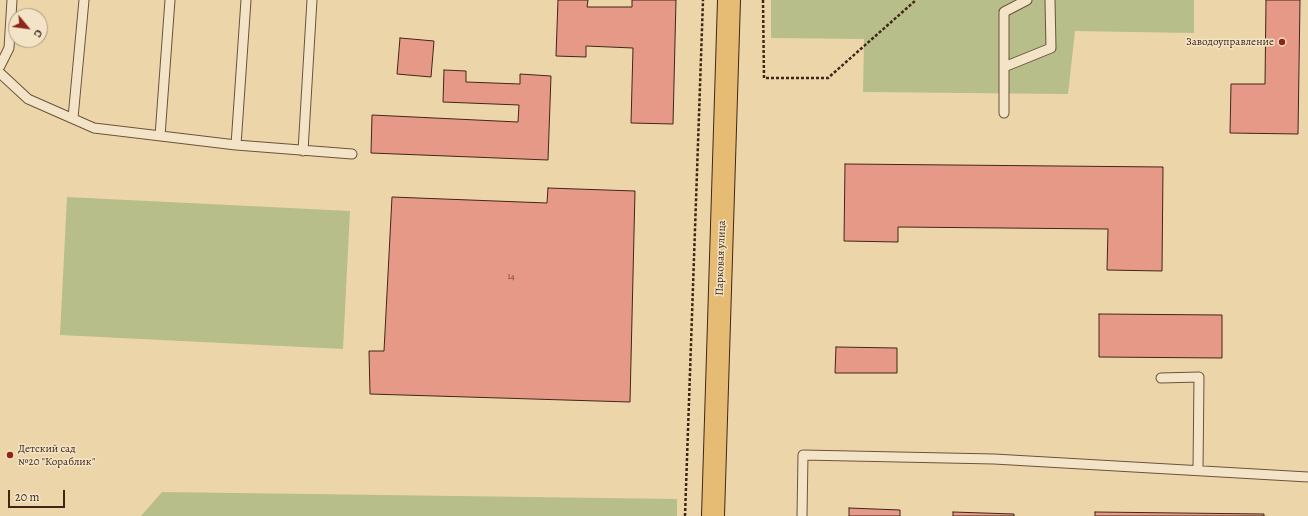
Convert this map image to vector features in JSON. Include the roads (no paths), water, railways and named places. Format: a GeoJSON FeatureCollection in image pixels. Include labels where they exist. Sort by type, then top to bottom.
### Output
{"type":"FeatureCollection","features":[{"type":"Feature","properties":{"kind":"main road","name":"Парковая улица"},"geometry":{"type":"LineString","coordinates":[[713,516],[729,0]]}},
{"type":"Feature","properties":{"kind":"lane"},"geometry":{"type":"LineString","coordinates":[[0,66],[9,48],[12,0]]}},
{"type":"Feature","properties":{"kind":"lane"},"geometry":{"type":"LineString","coordinates":[[73,118],[84,0]]}},
{"type":"Feature","properties":{"kind":"lane"},"geometry":{"type":"LineString","coordinates":[[160,136],[170,0]]}},
{"type":"Feature","properties":{"kind":"lane"},"geometry":{"type":"LineString","coordinates":[[236,145],[246,0]]}},
{"type":"Feature","properties":{"kind":"lane"},"geometry":{"type":"LineString","coordinates":[[303,150],[312,0]]}},
{"type":"Feature","properties":{"kind":"lane"},"geometry":{"type":"LineString","coordinates":[[1004,113],[1004,12],[1027,0]]}},
{"type":"Feature","properties":{"kind":"lane"},"geometry":{"type":"LineString","coordinates":[[1004,67],[1051,48],[1050,0]]}},
{"type":"Feature","properties":{"kind":"lane"},"geometry":{"type":"LineString","coordinates":[[0,73],[28,99],[94,128],[236,145],[352,154]]}},
{"type":"Feature","properties":{"kind":"lane"},"geometry":{"type":"LineString","coordinates":[[1161,378],[1199,377],[1198,470]]}},
{"type":"Feature","properties":{"kind":"lane"},"geometry":{"type":"LineString","coordinates":[[802,516],[804,455],[994,459],[1308,477]]}},
{"type":"Feature","properties":{"kind":"place","name":"Заводоуправление"},"geometry":{"type":"Point","coordinates":[1282,42]}},
{"type":"Feature","properties":{"kind":"place","name":"Детский сад №20 \"Кораблик\""},"geometry":{"type":"Point","coordinates":[10,455]}}]}
